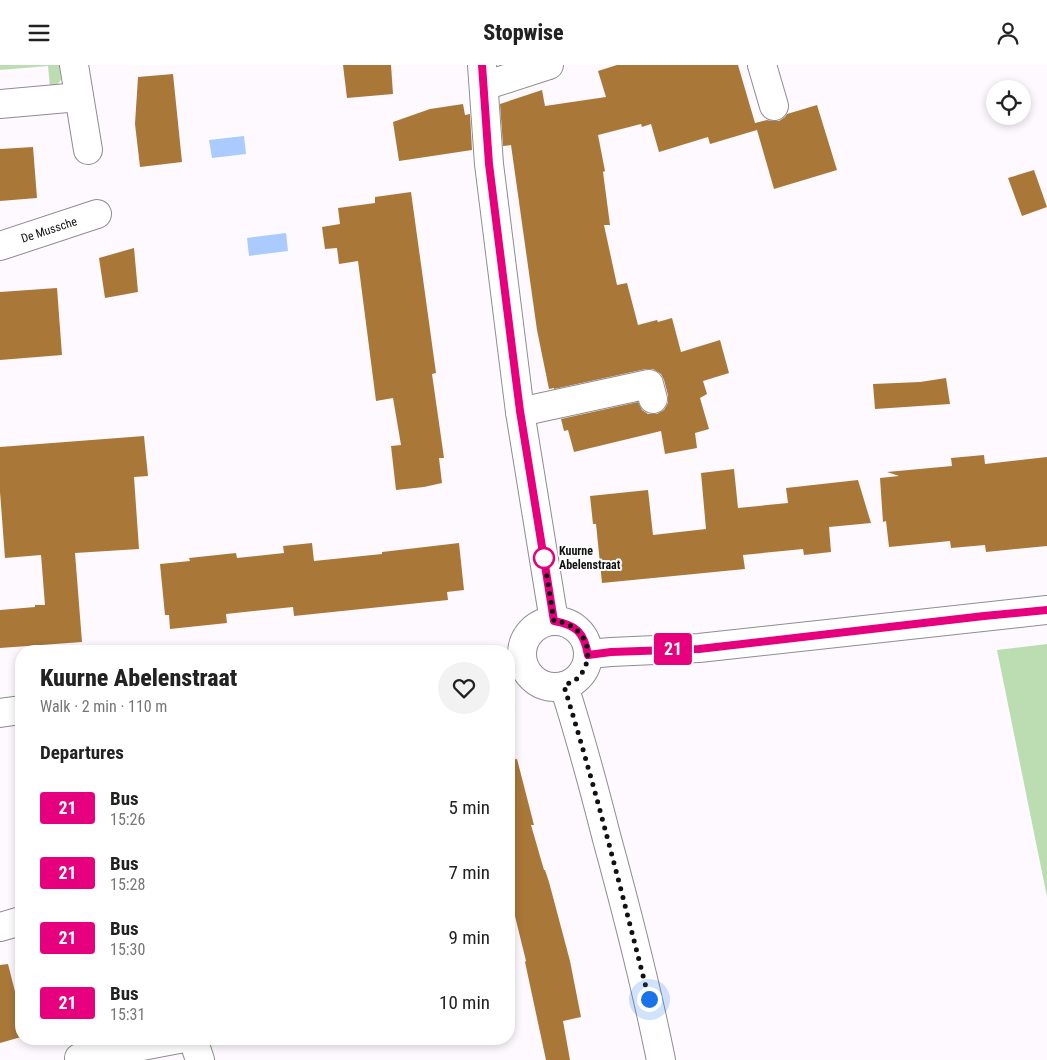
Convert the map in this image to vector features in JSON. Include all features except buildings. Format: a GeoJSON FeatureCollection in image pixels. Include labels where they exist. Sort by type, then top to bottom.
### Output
{"type":"FeatureCollection","features":[{"type":"Feature","properties":{"kind":"street"},"geometry":{"type":"LineString","coordinates":[[74,65],[88,150]]}},
{"type":"Feature","properties":{"kind":"street"},"geometry":{"type":"LineString","coordinates":[[549,65],[483,76],[489,164],[520,411],[554,621]]}},
{"type":"Feature","properties":{"kind":"street"},"geometry":{"type":"LineString","coordinates":[[762,65],[774,106]]}},
{"type":"Feature","properties":{"kind":"street"},"geometry":{"type":"LineString","coordinates":[[0,104],[78,97]]}},
{"type":"Feature","properties":{"kind":"street","name":"De Mussche"},"geometry":{"type":"LineString","coordinates":[[0,246],[97,214]]}},
{"type":"Feature","properties":{"kind":"street"},"geometry":{"type":"LineString","coordinates":[[520,411],[649,384],[653,399]]}},
{"type":"Feature","properties":{"kind":"street"},"geometry":{"type":"LineString","coordinates":[[588,655],[611,652],[699,649],[1047,610]]}},
{"type":"Feature","properties":{"kind":"street"},"geometry":{"type":"LineString","coordinates":[[554,621],[567,623],[578,631],[586,641],[588,655],[585,668],[577,679],[564,686],[552,687],[541,684],[517,666],[523,656],[528,636],[535,628],[544,623],[554,621]]}},
{"type":"Feature","properties":{"kind":"street"},"geometry":{"type":"LineString","coordinates":[[564,686],[579,733],[649,999],[661,1060]]}},
{"type":"Feature","properties":{"kind":"street"},"geometry":{"type":"LineString","coordinates":[[0,713],[15,711]]}},
{"type":"Feature","properties":{"kind":"street"},"geometry":{"type":"LineString","coordinates":[[0,927],[15,923]]}},
{"type":"Feature","properties":{"kind":"street"},"geometry":{"type":"LineString","coordinates":[[79,1058],[147,1045]]}},
{"type":"Feature","properties":{"kind":"street"},"geometry":{"type":"LineString","coordinates":[[195,1045],[200,1060]]}},
{"type":"Feature","properties":{"kind":"green space"},"geometry":{"type":"Polygon","coordinates":[[[0,65],[60,65],[61,80],[55,87],[50,87],[48,66],[0,70],[0,65]]]}},
{"type":"Feature","properties":{"kind":"green space"},"geometry":{"type":"Polygon","coordinates":[[[1047,644],[1047,897],[997,650],[1047,644]]]}},
{"type":"Feature","properties":{"kind":"water"},"geometry":{"type":"Polygon","coordinates":[[[244,136],[246,154],[212,158],[209,140],[244,136]]]}},
{"type":"Feature","properties":{"kind":"water"},"geometry":{"type":"Polygon","coordinates":[[[286,233],[288,251],[249,256],[247,238],[286,233]]]}},
{"type":"Feature","properties":{"kind":"bus line","name":"21"},"geometry":{"type":"LineString","coordinates":[[482,65],[489,164],[520,411],[554,621],[567,623],[578,631],[586,641],[588,655],[611,652],[699,649],[1047,610]]}},
{"type":"Feature","properties":{"kind":"place","name":"Kuurne Abelenstraat"},"geometry":{"type":"Point","coordinates":[544,558]}},
{"type":"Feature","properties":{"kind":"route"},"geometry":{"type":"LineString","coordinates":[[544,558],[554,621],[567,623],[578,631],[586,641],[588,655],[585,668],[577,679],[564,686],[579,733],[649,999]]}}]}
